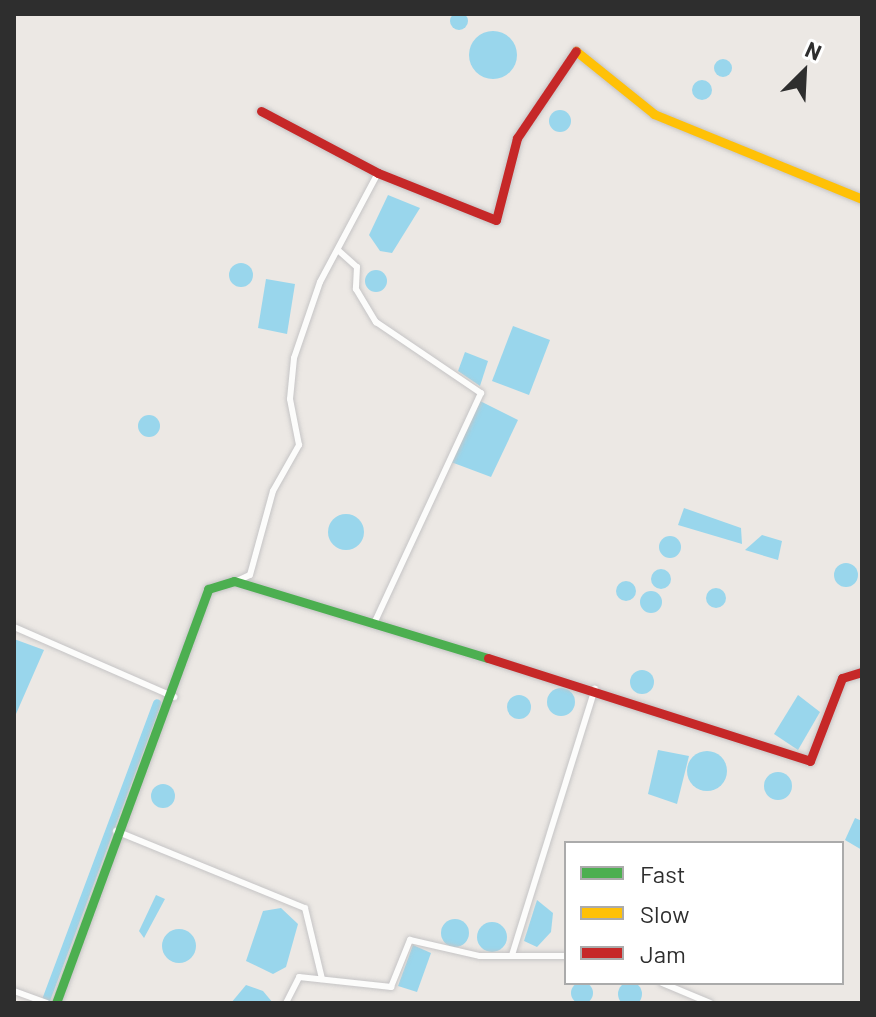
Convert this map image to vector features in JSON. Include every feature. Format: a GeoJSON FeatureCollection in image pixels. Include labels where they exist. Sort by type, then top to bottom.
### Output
{"type":"FeatureCollection","features":[{"type":"Feature","properties":{"kind":"street"},"geometry":{"type":"LineString","coordinates":[[261,111],[378,173],[496,220],[517,138],[576,51],[654,114],[862,199]]}},
{"type":"Feature","properties":{"kind":"street"},"geometry":{"type":"LineString","coordinates":[[56,1003],[144,751],[174,697],[208,589],[250,575],[273,491],[299,445],[290,399],[294,358],[320,282],[378,173]]}},
{"type":"Feature","properties":{"kind":"street"},"geometry":{"type":"LineString","coordinates":[[339,251],[357,267],[356,289],[376,322],[481,393],[374,623]]}},
{"type":"Feature","properties":{"kind":"street"},"geometry":{"type":"LineString","coordinates":[[234,581],[595,689],[810,761],[842,678],[862,672]]}},
{"type":"Feature","properties":{"kind":"street"},"geometry":{"type":"LineString","coordinates":[[14,627],[174,697]]}},
{"type":"Feature","properties":{"kind":"street"},"geometry":{"type":"LineString","coordinates":[[512,955],[595,689]]}},
{"type":"Feature","properties":{"kind":"street"},"geometry":{"type":"LineString","coordinates":[[116,831],[305,908],[322,979]]}},
{"type":"Feature","properties":{"kind":"street"},"geometry":{"type":"LineString","coordinates":[[286,1003],[295,979],[391,987],[410,940],[445,952],[564,956]]}},
{"type":"Feature","properties":{"kind":"street"},"geometry":{"type":"LineString","coordinates":[[667,985],[710,1003]]}},
{"type":"Feature","properties":{"kind":"street"},"geometry":{"type":"LineString","coordinates":[[14,991],[47,1003]]}},
{"type":"Feature","properties":{"kind":"water"},"geometry":{"type":"Polygon","coordinates":[[[455,12],[463,12],[468,21],[466,28],[455,30],[450,25],[450,17],[455,12]]]}},
{"type":"Feature","properties":{"kind":"water"},"geometry":{"type":"Polygon","coordinates":[[[493,31],[510,38],[517,55],[510,72],[493,79],[476,72],[469,55],[476,38],[493,31]]]}},
{"type":"Feature","properties":{"kind":"water"},"geometry":{"type":"Polygon","coordinates":[[[723,59],[732,68],[723,77],[714,68],[723,59]]]}},
{"type":"Feature","properties":{"kind":"water"},"geometry":{"type":"Polygon","coordinates":[[[702,80],[709,83],[712,90],[709,97],[702,100],[695,97],[692,90],[695,83],[702,80]]]}},
{"type":"Feature","properties":{"kind":"water"},"geometry":{"type":"Polygon","coordinates":[[[560,110],[568,113],[571,121],[568,129],[560,132],[552,129],[549,121],[552,113],[560,110]]]}},
{"type":"Feature","properties":{"kind":"water"},"geometry":{"type":"Polygon","coordinates":[[[388,195],[420,208],[392,253],[380,251],[369,235],[388,195]]]}},
{"type":"Feature","properties":{"kind":"water"},"geometry":{"type":"Polygon","coordinates":[[[241,263],[252,270],[253,275],[246,286],[241,287],[230,280],[229,275],[236,264],[241,263]]]}},
{"type":"Feature","properties":{"kind":"water"},"geometry":{"type":"Polygon","coordinates":[[[376,270],[384,273],[387,281],[384,289],[376,292],[368,289],[365,281],[368,273],[376,270]]]}},
{"type":"Feature","properties":{"kind":"water"},"geometry":{"type":"Polygon","coordinates":[[[266,279],[295,284],[287,334],[258,328],[266,279]]]}},
{"type":"Feature","properties":{"kind":"water"},"geometry":{"type":"Polygon","coordinates":[[[513,326],[550,340],[529,395],[492,381],[513,326]]]}},
{"type":"Feature","properties":{"kind":"water"},"geometry":{"type":"Polygon","coordinates":[[[465,352],[488,361],[480,386],[458,371],[465,352]]]}},
{"type":"Feature","properties":{"kind":"water"},"geometry":{"type":"Polygon","coordinates":[[[480,401],[518,420],[491,477],[451,462],[480,401]]]}},
{"type":"Feature","properties":{"kind":"water"},"geometry":{"type":"Polygon","coordinates":[[[149,415],[157,418],[160,426],[157,434],[149,437],[141,434],[138,426],[141,418],[149,415]]]}},
{"type":"Feature","properties":{"kind":"water"},"geometry":{"type":"Polygon","coordinates":[[[684,508],[741,528],[742,544],[678,525],[684,508]]]}},
{"type":"Feature","properties":{"kind":"water"},"geometry":{"type":"Polygon","coordinates":[[[346,514],[358,520],[364,532],[358,544],[346,550],[334,544],[328,532],[334,520],[346,514]]]}},
{"type":"Feature","properties":{"kind":"water"},"geometry":{"type":"Polygon","coordinates":[[[762,535],[782,541],[778,560],[745,550],[762,535]]]}},
{"type":"Feature","properties":{"kind":"water"},"geometry":{"type":"Polygon","coordinates":[[[670,536],[678,539],[681,547],[678,555],[670,558],[662,555],[659,547],[662,539],[670,536]]]}},
{"type":"Feature","properties":{"kind":"water"},"geometry":{"type":"Polygon","coordinates":[[[846,563],[854,567],[858,575],[854,583],[846,587],[838,583],[834,575],[838,567],[846,563]]]}},
{"type":"Feature","properties":{"kind":"water"},"geometry":{"type":"Polygon","coordinates":[[[661,569],[668,572],[671,579],[668,586],[661,589],[654,586],[651,579],[654,572],[661,569]]]}},
{"type":"Feature","properties":{"kind":"water"},"geometry":{"type":"Polygon","coordinates":[[[622,581],[630,581],[636,591],[630,601],[622,601],[616,595],[616,587],[622,581]]]}},
{"type":"Feature","properties":{"kind":"water"},"geometry":{"type":"Polygon","coordinates":[[[716,588],[723,591],[726,598],[723,605],[716,608],[709,605],[706,598],[709,591],[716,588]]]}},
{"type":"Feature","properties":{"kind":"water"},"geometry":{"type":"Polygon","coordinates":[[[651,591],[659,594],[662,602],[659,610],[651,613],[643,610],[640,602],[643,594],[651,591]]]}},
{"type":"Feature","properties":{"kind":"water"},"geometry":{"type":"Polygon","coordinates":[[[14,639],[44,650],[16,714],[14,713],[14,639]]]}},
{"type":"Feature","properties":{"kind":"water"},"geometry":{"type":"Polygon","coordinates":[[[642,670],[650,674],[654,682],[650,690],[642,694],[634,690],[630,682],[634,674],[642,670]]]}},
{"type":"Feature","properties":{"kind":"water"},"geometry":{"type":"Polygon","coordinates":[[[561,688],[571,692],[575,702],[571,712],[561,716],[551,712],[547,702],[551,692],[561,688]]]}},
{"type":"Feature","properties":{"kind":"water"},"geometry":{"type":"Polygon","coordinates":[[[519,695],[528,698],[531,707],[528,716],[519,719],[510,716],[507,707],[510,698],[519,695]]]}},
{"type":"Feature","properties":{"kind":"water"},"geometry":{"type":"Polygon","coordinates":[[[798,695],[820,712],[798,750],[774,734],[798,695]]]}},
{"type":"Feature","properties":{"kind":"water"},"geometry":{"type":"Polygon","coordinates":[[[658,750],[689,756],[677,804],[648,794],[658,750]]]}},
{"type":"Feature","properties":{"kind":"water"},"geometry":{"type":"Polygon","coordinates":[[[707,751],[721,757],[727,771],[721,785],[707,791],[693,785],[687,771],[693,757],[707,751]]]}},
{"type":"Feature","properties":{"kind":"water"},"geometry":{"type":"Polygon","coordinates":[[[778,772],[788,776],[792,786],[788,796],[778,800],[768,796],[764,786],[768,776],[778,772]]]}},
{"type":"Feature","properties":{"kind":"water"},"geometry":{"type":"Polygon","coordinates":[[[163,784],[172,787],[175,796],[172,805],[163,808],[154,805],[151,796],[154,787],[163,784]]]}},
{"type":"Feature","properties":{"kind":"water"},"geometry":{"type":"Polygon","coordinates":[[[855,818],[862,821],[862,850],[845,840],[855,818]]]}},
{"type":"Feature","properties":{"kind":"water"},"geometry":{"type":"Polygon","coordinates":[[[156,895],[165,899],[144,938],[139,931],[156,895]]]}},
{"type":"Feature","properties":{"kind":"water"},"geometry":{"type":"Polygon","coordinates":[[[537,900],[553,913],[551,932],[537,947],[524,941],[537,900]]]}},
{"type":"Feature","properties":{"kind":"water"},"geometry":{"type":"Polygon","coordinates":[[[281,908],[298,924],[286,967],[273,974],[246,961],[263,911],[281,908]]]}},
{"type":"Feature","properties":{"kind":"water"},"geometry":{"type":"Polygon","coordinates":[[[455,919],[465,923],[469,933],[465,943],[455,947],[445,943],[441,933],[445,923],[455,919]]]}},
{"type":"Feature","properties":{"kind":"water"},"geometry":{"type":"Polygon","coordinates":[[[492,922],[498,923],[506,931],[506,943],[498,951],[492,952],[486,951],[478,943],[477,937],[478,931],[486,923],[492,922]]]}},
{"type":"Feature","properties":{"kind":"water"},"geometry":{"type":"Polygon","coordinates":[[[179,929],[191,934],[196,946],[191,958],[179,963],[167,958],[162,946],[167,934],[179,929]]]}},
{"type":"Feature","properties":{"kind":"water"},"geometry":{"type":"Polygon","coordinates":[[[413,945],[431,953],[417,992],[398,986],[413,945]]]}},
{"type":"Feature","properties":{"kind":"water"},"geometry":{"type":"Polygon","coordinates":[[[246,985],[263,991],[273,1003],[231,1003],[246,985]]]}},
{"type":"Feature","properties":{"kind":"water"},"geometry":{"type":"Polygon","coordinates":[[[576,985],[588,985],[592,989],[592,997],[586,1003],[578,1003],[572,997],[572,989],[576,985]]]}},
{"type":"Feature","properties":{"kind":"water"},"geometry":{"type":"Polygon","coordinates":[[[621,985],[639,985],[639,1003],[630,1006],[621,1003],[618,994],[621,985]]]}},
{"type":"Feature","properties":{"kind":"waterway"},"geometry":{"type":"LineString","coordinates":[[45,1003],[157,703]]}},
{"type":"Feature","properties":{"kind":"traffic: fast"},"geometry":{"type":"LineString","coordinates":[[56,1003],[208,589],[234,581],[488,658]]}},
{"type":"Feature","properties":{"kind":"traffic: slow"},"geometry":{"type":"LineString","coordinates":[[576,51],[654,114],[862,199]]}},
{"type":"Feature","properties":{"kind":"traffic: jam"},"geometry":{"type":"LineString","coordinates":[[261,111],[378,173],[496,220],[517,138],[576,51]]}},
{"type":"Feature","properties":{"kind":"traffic: jam"},"geometry":{"type":"LineString","coordinates":[[488,658],[810,761],[842,678],[862,672]]}}]}
